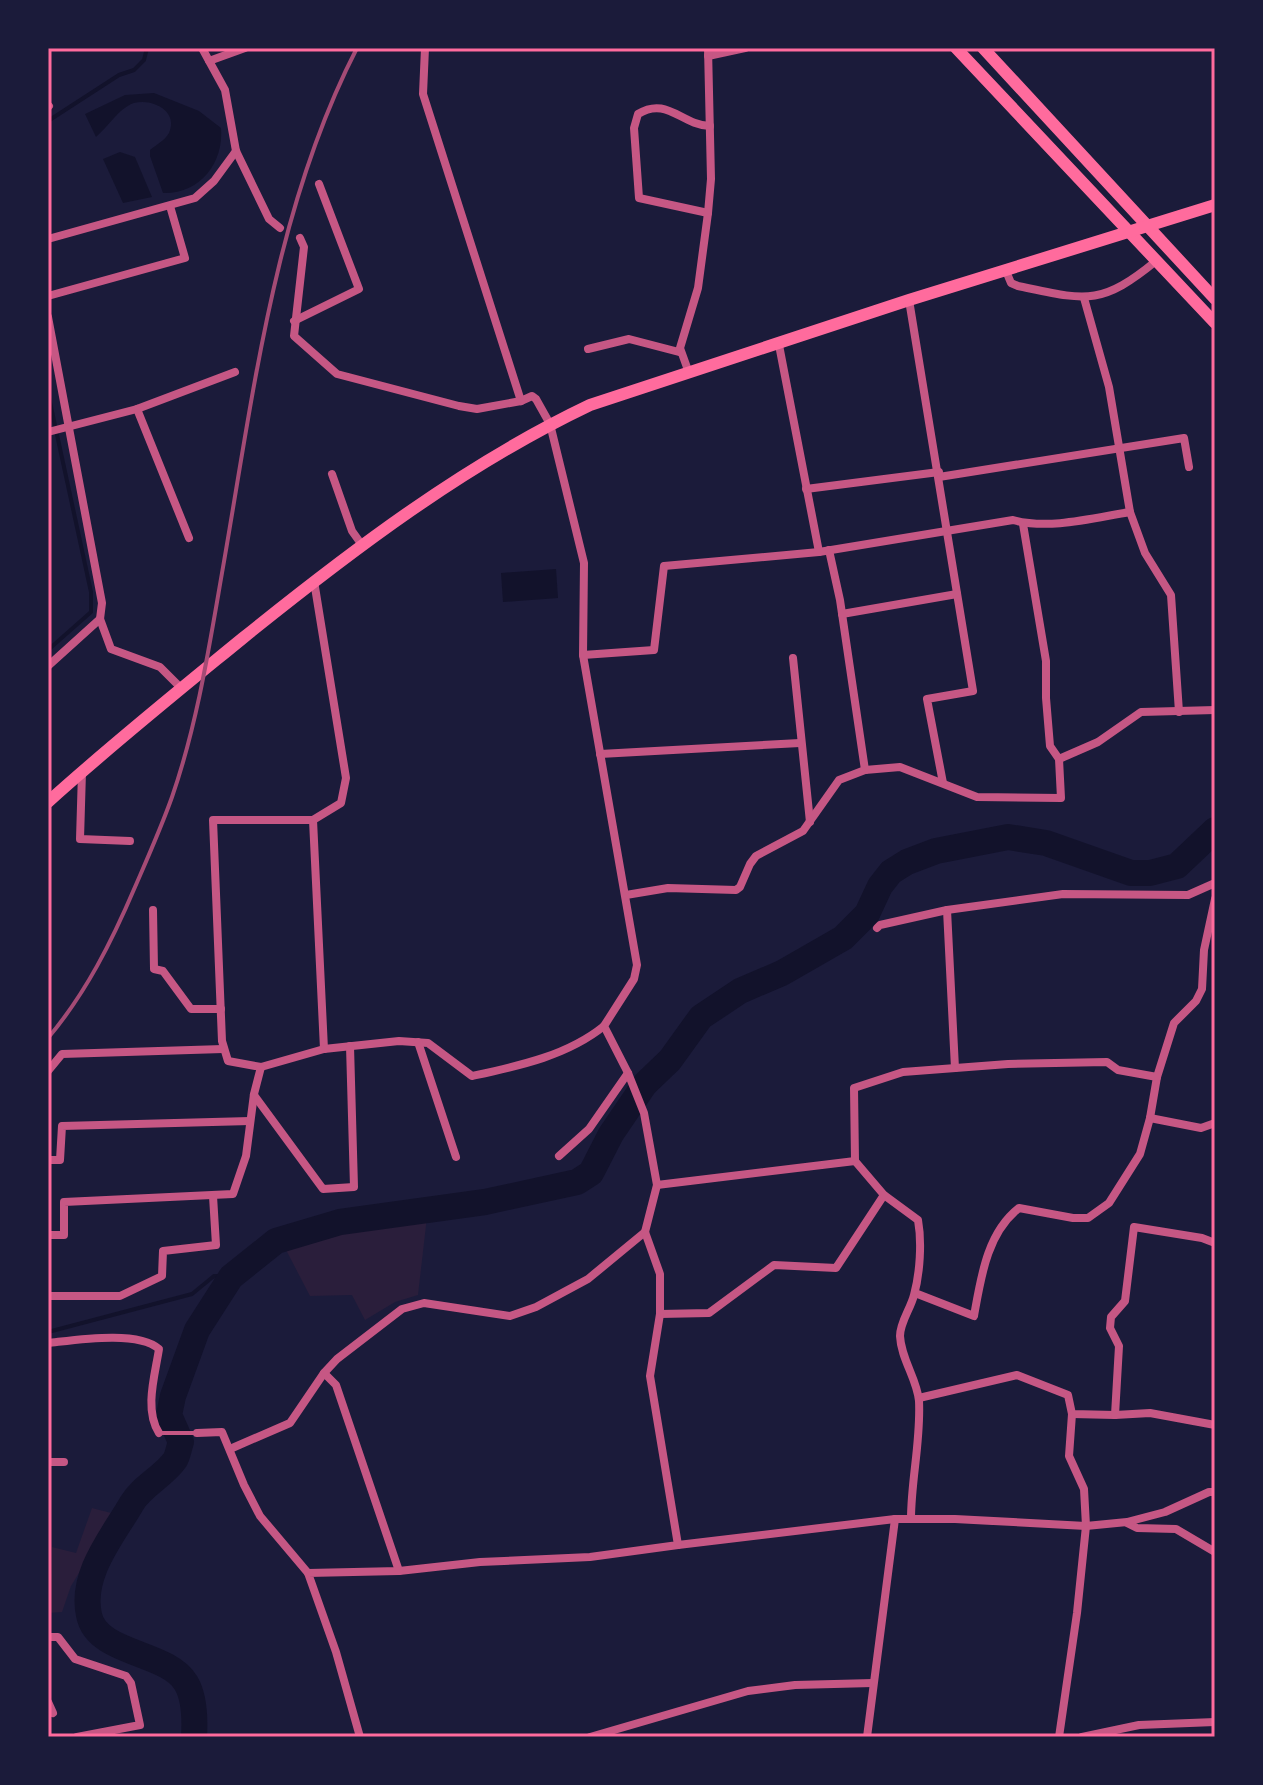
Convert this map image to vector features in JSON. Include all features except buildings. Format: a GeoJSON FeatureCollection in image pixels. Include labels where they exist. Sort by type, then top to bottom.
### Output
{"type":"FeatureCollection","features":[{"type":"Feature","properties":{"kind":"main road"},"geometry":{"type":"LineString","coordinates":[[956,48],[1215,323]]}},
{"type":"Feature","properties":{"kind":"main road"},"geometry":{"type":"LineString","coordinates":[[983,48],[1215,299]]}},
{"type":"Feature","properties":{"kind":"main road"},"geometry":{"type":"LineString","coordinates":[[48,802],[181,688],[314,581],[436,494],[550,424],[590,405],[909,300],[1215,205]]}},
{"type":"Feature","properties":{"kind":"street"},"geometry":{"type":"LineString","coordinates":[[202,48],[225,90],[236,151],[269,219],[280,228]]}},
{"type":"Feature","properties":{"kind":"street"},"geometry":{"type":"LineString","coordinates":[[209,61],[245,48]]}},
{"type":"Feature","properties":{"kind":"street"},"geometry":{"type":"LineString","coordinates":[[425,48],[423,94],[521,401]]}},
{"type":"Feature","properties":{"kind":"street"},"geometry":{"type":"LineString","coordinates":[[689,373],[679,352],[698,288],[708,213],[711,179],[708,52],[745,48]]}},
{"type":"Feature","properties":{"kind":"street"},"geometry":{"type":"LineString","coordinates":[[708,213],[639,198],[634,128],[638,114],[658,107],[699,125],[710,126]]}},
{"type":"Feature","properties":{"kind":"street"},"geometry":{"type":"LineString","coordinates":[[48,239],[195,198],[214,181],[236,151]]}},
{"type":"Feature","properties":{"kind":"street"},"geometry":{"type":"LineString","coordinates":[[294,321],[359,289],[319,184]]}},
{"type":"Feature","properties":{"kind":"street"},"geometry":{"type":"LineString","coordinates":[[48,296],[185,258],[170,206]]}},
{"type":"Feature","properties":{"kind":"street"},"geometry":{"type":"LineString","coordinates":[[300,238],[304,247],[294,336],[337,374],[477,409],[532,396],[550,424],[584,563],[583,655],[637,965],[634,979],[604,1026],[590,1038],[558,1053],[472,1076],[428,1043],[418,1042],[324,1049],[261,1067],[228,1061],[223,1049],[213,820],[313,820],[341,803],[346,778],[314,581]]}},
{"type":"Feature","properties":{"kind":"street"},"geometry":{"type":"LineString","coordinates":[[1006,271],[1011,283],[1018,286],[1084,298],[1112,292],[1130,283],[1156,261]]}},
{"type":"Feature","properties":{"kind":"street"},"geometry":{"type":"LineString","coordinates":[[1084,298],[1109,387],[1130,512],[1145,553],[1171,595],[1179,712]]}},
{"type":"Feature","properties":{"kind":"street"},"geometry":{"type":"LineString","coordinates":[[909,300],[973,691],[927,699],[943,783]]}},
{"type":"Feature","properties":{"kind":"street"},"geometry":{"type":"LineString","coordinates":[[48,317],[66,426],[102,603],[100,619],[111,649],[160,667],[181,688]]}},
{"type":"Feature","properties":{"kind":"street"},"geometry":{"type":"LineString","coordinates":[[588,349],[629,339],[679,352]]}},
{"type":"Feature","properties":{"kind":"street"},"geometry":{"type":"LineString","coordinates":[[779,345],[806,489],[842,614],[865,770]]}},
{"type":"Feature","properties":{"kind":"street"},"geometry":{"type":"LineString","coordinates":[[48,431],[137,409],[235,372]]}},
{"type":"Feature","properties":{"kind":"street"},"geometry":{"type":"LineString","coordinates":[[137,409],[189,538]]}},
{"type":"Feature","properties":{"kind":"street"},"geometry":{"type":"LineString","coordinates":[[806,489],[939,474],[1184,438],[1189,467]]}},
{"type":"Feature","properties":{"kind":"street"},"geometry":{"type":"LineString","coordinates":[[332,474],[352,531],[362,545]]}},
{"type":"Feature","properties":{"kind":"street"},"geometry":{"type":"LineString","coordinates":[[583,655],[654,650],[664,566],[824,551],[1013,520],[1023,524],[1078,521],[1130,512]]}},
{"type":"Feature","properties":{"kind":"street"},"geometry":{"type":"LineString","coordinates":[[626,895],[668,888],[736,890],[756,856],[803,831],[839,780],[865,770],[900,767],[977,797],[1061,798],[1059,759],[1050,746],[1046,661],[1023,524]]}},
{"type":"Feature","properties":{"kind":"street"},"geometry":{"type":"LineString","coordinates":[[842,614],[957,594]]}},
{"type":"Feature","properties":{"kind":"street"},"geometry":{"type":"LineString","coordinates":[[48,666],[100,619]]}},
{"type":"Feature","properties":{"kind":"street"},"geometry":{"type":"LineString","coordinates":[[793,658],[810,823]]}},
{"type":"Feature","properties":{"kind":"street"},"geometry":{"type":"LineString","coordinates":[[1059,759],[1098,742],[1141,712],[1215,710]]}},
{"type":"Feature","properties":{"kind":"street"},"geometry":{"type":"LineString","coordinates":[[600,754],[800,743]]}},
{"type":"Feature","properties":{"kind":"street"},"geometry":{"type":"LineString","coordinates":[[82,771],[80,839],[130,841]]}},
{"type":"Feature","properties":{"kind":"street"},"geometry":{"type":"LineString","coordinates":[[313,820],[324,1049]]}},
{"type":"Feature","properties":{"kind":"street"},"geometry":{"type":"LineString","coordinates":[[877,928],[947,910],[1063,894],[1188,895],[1215,883]]}},
{"type":"Feature","properties":{"kind":"street"},"geometry":{"type":"LineString","coordinates":[[915,1293],[974,1316],[983,1267],[1004,1220],[1019,1208],[1088,1218],[1109,1203],[1140,1154],[1157,1077],[1174,1023],[1196,1001],[1202,989],[1204,950],[1215,899]]}},
{"type":"Feature","properties":{"kind":"street"},"geometry":{"type":"LineString","coordinates":[[153,910],[154,969],[163,971],[191,1009],[221,1009]]}},
{"type":"Feature","properties":{"kind":"street"},"geometry":{"type":"LineString","coordinates":[[947,910],[955,1068]]}},
{"type":"Feature","properties":{"kind":"street"},"geometry":{"type":"LineString","coordinates":[[604,1026],[644,1113],[657,1185],[645,1232],[660,1274],[660,1314],[650,1376],[678,1545]]}},
{"type":"Feature","properties":{"kind":"street"},"geometry":{"type":"LineString","coordinates":[[418,1042],[456,1157]]}},
{"type":"Feature","properties":{"kind":"street"},"geometry":{"type":"LineString","coordinates":[[254,1094],[323,1189],[354,1187],[350,1046]]}},
{"type":"Feature","properties":{"kind":"street"},"geometry":{"type":"LineString","coordinates":[[48,1071],[62,1054],[223,1049]]}},
{"type":"Feature","properties":{"kind":"street"},"geometry":{"type":"LineString","coordinates":[[911,1519],[918,1451],[919,1398],[903,1355],[900,1333],[915,1293],[921,1234],[918,1220],[884,1195],[855,1161],[854,1088],[903,1072],[1107,1062],[1118,1070],[1157,1077]]}},
{"type":"Feature","properties":{"kind":"street"},"geometry":{"type":"LineString","coordinates":[[48,1235],[64,1235],[64,1202],[233,1194],[246,1156],[254,1094],[261,1067]]}},
{"type":"Feature","properties":{"kind":"street"},"geometry":{"type":"LineString","coordinates":[[559,1156],[589,1129],[628,1073]]}},
{"type":"Feature","properties":{"kind":"street"},"geometry":{"type":"LineString","coordinates":[[1150,1118],[1201,1128],[1215,1123]]}},
{"type":"Feature","properties":{"kind":"street"},"geometry":{"type":"LineString","coordinates":[[48,1160],[60,1160],[62,1126],[250,1121]]}},
{"type":"Feature","properties":{"kind":"street"},"geometry":{"type":"LineString","coordinates":[[657,1185],[855,1161]]}},
{"type":"Feature","properties":{"kind":"street"},"geometry":{"type":"LineString","coordinates":[[660,1314],[709,1313],[774,1265],[836,1268],[884,1195]]}},
{"type":"Feature","properties":{"kind":"street"},"geometry":{"type":"LineString","coordinates":[[48,1296],[120,1296],[162,1276],[163,1251],[216,1245],[213,1196]]}},
{"type":"Feature","properties":{"kind":"street"},"geometry":{"type":"LineString","coordinates":[[1115,1415],[1119,1346],[1110,1328],[1111,1317],[1125,1301],[1134,1227],[1215,1243]]}},
{"type":"Feature","properties":{"kind":"street"},"geometry":{"type":"LineString","coordinates":[[230,1449],[290,1423],[337,1359],[402,1309],[424,1303],[510,1316],[536,1307],[588,1279],[645,1232]]}},
{"type":"Feature","properties":{"kind":"street"},"geometry":{"type":"LineString","coordinates":[[48,1343],[96,1338],[151,1341],[159,1349],[152,1422],[159,1433]]}},
{"type":"Feature","properties":{"kind":"street"},"geometry":{"type":"LineString","coordinates":[[324,1373],[336,1385],[399,1571]]}},
{"type":"Feature","properties":{"kind":"street"},"geometry":{"type":"LineString","coordinates":[[919,1398],[1017,1375],[1068,1395],[1072,1414],[1069,1456],[1084,1489],[1086,1526],[1059,1737]]}},
{"type":"Feature","properties":{"kind":"street"},"geometry":{"type":"LineString","coordinates":[[1072,1414],[1150,1413],[1215,1425]]}},
{"type":"Feature","properties":{"kind":"street"},"geometry":{"type":"LineString","coordinates":[[197,1433],[222,1432],[260,1516],[308,1573],[336,1652],[360,1737]]}},
{"type":"Feature","properties":{"kind":"street"},"geometry":{"type":"LineString","coordinates":[[48,1462],[64,1462]]}},
{"type":"Feature","properties":{"kind":"street"},"geometry":{"type":"LineString","coordinates":[[308,1573],[399,1571],[480,1562],[590,1557],[895,1519],[1086,1526],[1127,1522],[1165,1512],[1215,1492]]}},
{"type":"Feature","properties":{"kind":"street"},"geometry":{"type":"LineString","coordinates":[[867,1737],[895,1519]]}},
{"type":"Feature","properties":{"kind":"street"},"geometry":{"type":"LineString","coordinates":[[1127,1522],[1137,1528],[1176,1529],[1215,1552]]}},
{"type":"Feature","properties":{"kind":"street"},"geometry":{"type":"LineString","coordinates":[[48,1637],[58,1637],[75,1659],[126,1676],[131,1683],[140,1725],[77,1737]]}},
{"type":"Feature","properties":{"kind":"street"},"geometry":{"type":"LineString","coordinates":[[590,1737],[748,1691],[795,1685],[873,1683]]}},
{"type":"Feature","properties":{"kind":"street"},"geometry":{"type":"LineString","coordinates":[[48,1702],[53,1713]]}},
{"type":"Feature","properties":{"kind":"street"},"geometry":{"type":"LineString","coordinates":[[1082,1737],[1139,1725],[1215,1722]]}},
{"type":"Feature","properties":{"kind":"lane"},"geometry":{"type":"LineString","coordinates":[[159,1433],[197,1433]]}},
{"type":"Feature","properties":{"kind":"shaded area"},"geometry":{"type":"Polygon","coordinates":[[[154,93],[199,111],[221,128],[218,153],[207,174],[188,188],[176,192],[163,193],[150,156],[150,150],[167,136],[171,125],[162,108],[148,102],[129,105],[96,137],[85,114],[125,95],[154,93]]]}},
{"type":"Feature","properties":{"kind":"shaded area"},"geometry":{"type":"Polygon","coordinates":[[[120,152],[135,157],[152,197],[123,203],[103,159],[120,152]]]}},
{"type":"Feature","properties":{"kind":"shaded area"},"geometry":{"type":"Polygon","coordinates":[[[556,569],[558,598],[503,602],[501,573],[556,569]]]}},
{"type":"Feature","properties":{"kind":"shaded area"},"geometry":{"type":"Polygon","coordinates":[[[427,1217],[418,1295],[395,1302],[365,1320],[352,1295],[310,1296],[284,1246],[340,1222],[427,1217]]]}},
{"type":"Feature","properties":{"kind":"shaded area"},"geometry":{"type":"Polygon","coordinates":[[[92,1508],[115,1514],[71,1586],[62,1612],[48,1613],[52,1547],[76,1553],[92,1508]]]}},
{"type":"Feature","properties":{"kind":"waterway"},"geometry":{"type":"LineString","coordinates":[[48,121],[119,75],[134,70],[144,60],[147,48]]}},
{"type":"Feature","properties":{"kind":"waterway"},"geometry":{"type":"LineString","coordinates":[[48,393],[91,592],[91,612],[48,650]]}},
{"type":"Feature","properties":{"kind":"waterway"},"geometry":{"type":"LineString","coordinates":[[194,1737],[193,1702],[186,1683],[164,1664],[105,1638],[95,1628],[87,1600],[100,1556],[132,1503],[176,1458],[181,1442],[169,1415],[173,1396],[197,1330],[231,1277],[276,1241],[340,1222],[485,1202],[577,1182],[591,1173],[611,1134],[645,1084],[670,1060],[701,1017],[740,991],[782,973],[843,938],[867,914],[880,886],[891,872],[907,862],[936,851],[1008,837],[1046,843],[1131,873],[1150,873],[1177,866],[1215,830]]}},
{"type":"Feature","properties":{"kind":"waterway"},"geometry":{"type":"LineString","coordinates":[[48,1332],[192,1294],[214,1276],[231,1277]]}},
{"type":"Feature","properties":{"kind":"railway"},"geometry":{"type":"LineString","coordinates":[[48,1038],[86,985],[107,947],[168,809],[181,770],[202,686],[256,372],[286,238],[305,173],[357,48]]}}]}
